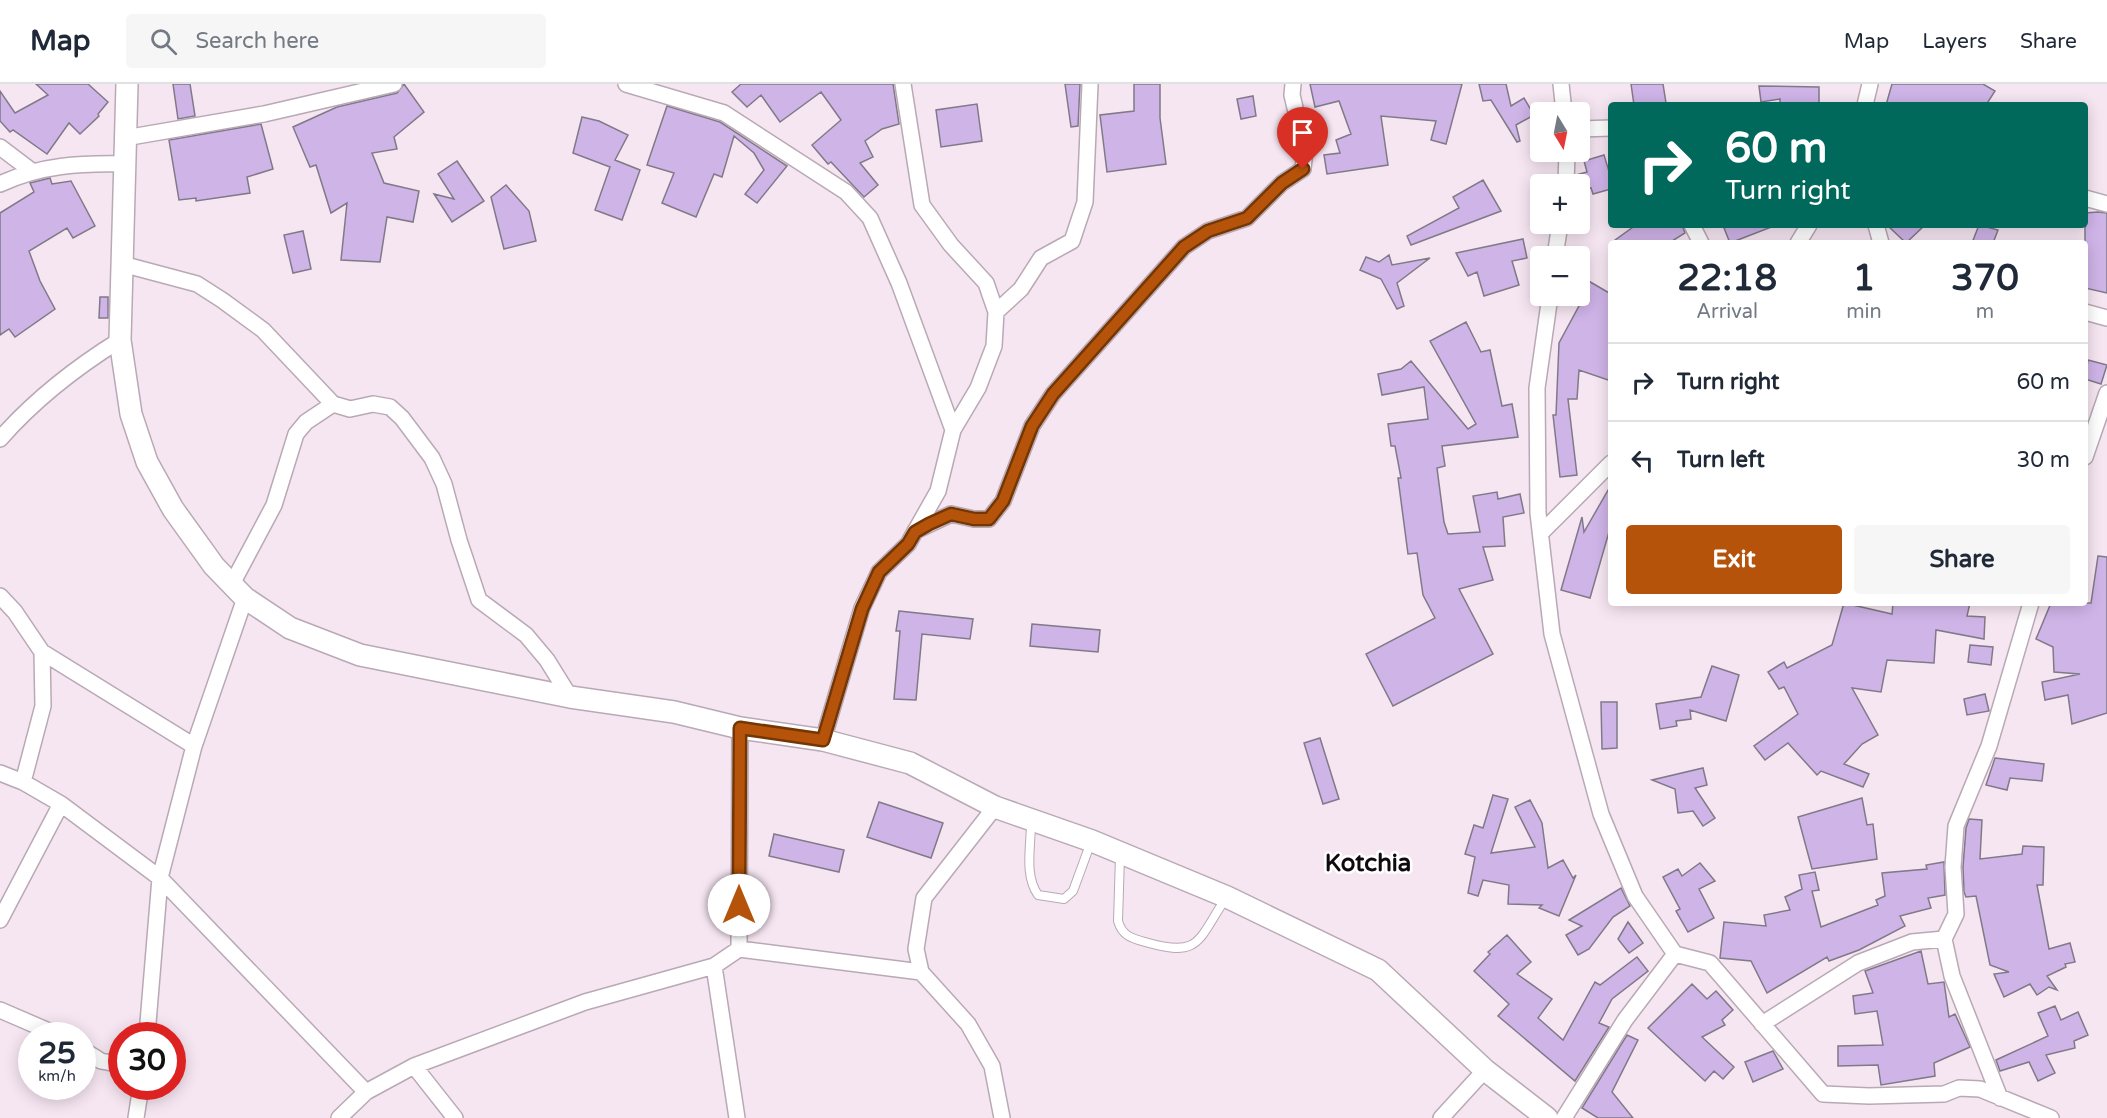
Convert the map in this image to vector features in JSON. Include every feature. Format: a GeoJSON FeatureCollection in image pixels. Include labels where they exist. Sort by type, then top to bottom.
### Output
{"type":"FeatureCollection","features":[{"type":"Feature","properties":{"kind":"main road"},"geometry":{"type":"LineString","coordinates":[[127,84],[120,340],[131,414],[147,462],[173,509],[214,566],[238,591],[291,628],[360,655],[570,697],[674,712],[740,728],[823,740],[910,764],[995,807],[1092,841],[1227,897],[1378,970],[1485,1070],[1547,1118]]}},
{"type":"Feature","properties":{"kind":"street"},"geometry":{"type":"LineString","coordinates":[[125,138],[264,114],[394,84]]}},
{"type":"Feature","properties":{"kind":"street"},"geometry":{"type":"LineString","coordinates":[[823,740],[862,609],[879,572],[908,544],[938,491],[953,430],[978,388],[994,346],[996,312],[986,283],[951,245],[922,205],[903,84]]}},
{"type":"Feature","properties":{"kind":"street"},"geometry":{"type":"LineString","coordinates":[[996,312],[1021,289],[1041,258],[1072,241],[1085,202],[1090,84]]}},
{"type":"Feature","properties":{"kind":"street"},"geometry":{"type":"LineString","coordinates":[[915,532],[951,514],[974,519],[989,519],[1003,501],[1032,426],[1053,394],[1184,247],[1208,231],[1247,218],[1282,183],[1303,169],[1305,150],[1292,95],[1293,84]]}},
{"type":"Feature","properties":{"kind":"street"},"geometry":{"type":"LineString","coordinates":[[1561,84],[1563,102]]}},
{"type":"Feature","properties":{"kind":"street"},"geometry":{"type":"LineString","coordinates":[[1866,102],[1870,84]]}},
{"type":"Feature","properties":{"kind":"street"},"geometry":{"type":"LineString","coordinates":[[631,85],[724,113],[846,192],[870,218],[899,283],[953,430]]}},
{"type":"Feature","properties":{"kind":"street"},"geometry":{"type":"LineString","coordinates":[[1590,129],[1608,128]]}},
{"type":"Feature","properties":{"kind":"street"},"geometry":{"type":"LineString","coordinates":[[0,147],[33,172]]}},
{"type":"Feature","properties":{"kind":"street"},"geometry":{"type":"LineString","coordinates":[[0,184],[33,172],[78,163],[125,164]]}},
{"type":"Feature","properties":{"kind":"street"},"geometry":{"type":"LineString","coordinates":[[2088,199],[2107,204]]}},
{"type":"Feature","properties":{"kind":"street"},"geometry":{"type":"LineString","coordinates":[[122,264],[197,284],[222,300],[263,330],[333,404],[350,409],[373,404],[390,407],[402,418],[432,458],[444,484],[459,540],[479,600],[526,635],[547,660],[570,697]]}},
{"type":"Feature","properties":{"kind":"street"},"geometry":{"type":"LineString","coordinates":[[1549,306],[1537,388],[1541,533],[1552,634],[1600,814],[1635,896],[1675,954],[1710,963],[1823,1094],[1869,1096],[1933,1094],[1959,1088],[1980,1089],[2051,1118]]}},
{"type":"Feature","properties":{"kind":"street"},"geometry":{"type":"LineString","coordinates":[[2088,313],[2107,318]]}},
{"type":"Feature","properties":{"kind":"street"},"geometry":{"type":"LineString","coordinates":[[0,439],[17,420],[72,370],[120,340]]}},
{"type":"Feature","properties":{"kind":"street"},"geometry":{"type":"LineString","coordinates":[[2088,448],[2107,393]]}},
{"type":"Feature","properties":{"kind":"street"},"geometry":{"type":"LineString","coordinates":[[148,1022],[160,878],[194,746],[238,591],[274,505],[296,434],[306,422],[333,404]]}},
{"type":"Feature","properties":{"kind":"street"},"geometry":{"type":"LineString","coordinates":[[1541,533],[1608,466]]}},
{"type":"Feature","properties":{"kind":"street"},"geometry":{"type":"LineString","coordinates":[[0,596],[15,612],[42,652],[194,746]]}},
{"type":"Feature","properties":{"kind":"street"},"geometry":{"type":"LineString","coordinates":[[2000,1098],[1952,976],[1944,939],[1956,914],[1953,867],[1956,826],[1989,746],[2030,606]]}},
{"type":"Feature","properties":{"kind":"street"},"geometry":{"type":"LineString","coordinates":[[23,782],[43,706],[42,652]]}},
{"type":"Feature","properties":{"kind":"street"},"geometry":{"type":"LineString","coordinates":[[739,950],[740,728]]}},
{"type":"Feature","properties":{"kind":"street"},"geometry":{"type":"LineString","coordinates":[[0,773],[23,782],[60,804],[160,878],[366,1092]]}},
{"type":"Feature","properties":{"kind":"street"},"geometry":{"type":"LineString","coordinates":[[0,920],[60,804]]}},
{"type":"Feature","properties":{"kind":"street"},"geometry":{"type":"LineString","coordinates":[[995,807],[924,898],[916,949],[921,972],[968,1024],[992,1066],[1002,1118]]}},
{"type":"Feature","properties":{"kind":"street"},"geometry":{"type":"LineString","coordinates":[[1762,1024],[1858,963],[1912,942],[1944,939]]}},
{"type":"Feature","properties":{"kind":"street"},"geometry":{"type":"LineString","coordinates":[[339,1118],[366,1092],[414,1066],[585,1002],[714,966],[739,950],[921,972]]}},
{"type":"Feature","properties":{"kind":"street"},"geometry":{"type":"LineString","coordinates":[[1564,1118],[1625,1020],[1675,954]]}},
{"type":"Feature","properties":{"kind":"street"},"geometry":{"type":"LineString","coordinates":[[714,966],[737,1118]]}},
{"type":"Feature","properties":{"kind":"street"},"geometry":{"type":"LineString","coordinates":[[0,1010],[28,1022]]}},
{"type":"Feature","properties":{"kind":"street"},"geometry":{"type":"LineString","coordinates":[[414,1066],[455,1118]]}},
{"type":"Feature","properties":{"kind":"street"},"geometry":{"type":"LineString","coordinates":[[1441,1118],[1485,1070]]}},
{"type":"Feature","properties":{"kind":"street"},"geometry":{"type":"LineString","coordinates":[[136,1118],[139,1100]]}},
{"type":"Feature","properties":{"kind":"lane"},"geometry":{"type":"LineString","coordinates":[[1031,820],[1030,874],[1032,887],[1038,895],[1064,899],[1073,891],[1092,841]]}},
{"type":"Feature","properties":{"kind":"lane"},"geometry":{"type":"LineString","coordinates":[[1120,853],[1118,921],[1120,930],[1129,937],[1172,950],[1185,949],[1196,943],[1227,897]]}},
{"type":"Feature","properties":{"kind":"building"},"geometry":{"type":"Polygon","coordinates":[[[36,84],[88,84],[108,102],[98,114],[99,116],[80,134],[69,123],[47,154],[13,130],[10,132],[0,121],[0,91],[15,113],[48,95],[36,84]]]}},
{"type":"Feature","properties":{"kind":"building"},"geometry":{"type":"Polygon","coordinates":[[[173,84],[190,84],[195,116],[178,119],[173,84]]]}},
{"type":"Feature","properties":{"kind":"building"},"geometry":{"type":"Polygon","coordinates":[[[404,84],[424,112],[394,137],[397,149],[372,153],[384,183],[419,191],[413,222],[387,217],[380,262],[341,260],[347,203],[331,213],[316,165],[310,167],[293,127],[337,107],[397,93],[404,84]]]}},
{"type":"Feature","properties":{"kind":"building"},"geometry":{"type":"Polygon","coordinates":[[[741,84],[893,84],[899,124],[882,129],[865,141],[873,157],[860,163],[878,185],[864,197],[831,162],[828,164],[812,145],[841,120],[821,92],[780,122],[761,95],[747,107],[732,92],[741,84]]]}},
{"type":"Feature","properties":{"kind":"building"},"geometry":{"type":"Polygon","coordinates":[[[1065,84],[1080,84],[1078,126],[1071,127],[1065,84]]]}},
{"type":"Feature","properties":{"kind":"building"},"geometry":{"type":"Polygon","coordinates":[[[1134,84],[1160,84],[1160,118],[1166,164],[1107,172],[1100,115],[1134,111],[1134,84]]]}},
{"type":"Feature","properties":{"kind":"building"},"geometry":{"type":"Polygon","coordinates":[[[1310,84],[1462,84],[1446,144],[1431,140],[1436,121],[1381,116],[1388,165],[1327,174],[1324,155],[1340,153],[1336,140],[1351,134],[1339,101],[1315,107],[1310,84]]]}},
{"type":"Feature","properties":{"kind":"building"},"geometry":{"type":"Polygon","coordinates":[[[1479,84],[1506,84],[1511,106],[1524,98],[1530,108],[1530,117],[1516,125],[1520,141],[1517,142],[1491,100],[1483,101],[1479,84]]]}},
{"type":"Feature","properties":{"kind":"building"},"geometry":{"type":"Polygon","coordinates":[[[1631,84],[1663,84],[1666,102],[1634,102],[1631,84]]]}},
{"type":"Feature","properties":{"kind":"building"},"geometry":{"type":"Polygon","coordinates":[[[1892,84],[1983,84],[1995,91],[1988,102],[1887,102],[1892,84]]]}},
{"type":"Feature","properties":{"kind":"building"},"geometry":{"type":"Polygon","coordinates":[[[1759,86],[1819,87],[1819,102],[1780,102],[1780,99],[1761,102],[1759,86]]]}},
{"type":"Feature","properties":{"kind":"building"},"geometry":{"type":"Polygon","coordinates":[[[1253,96],[1256,116],[1241,119],[1237,99],[1253,96]]]}},
{"type":"Feature","properties":{"kind":"building"},"geometry":{"type":"Polygon","coordinates":[[[977,104],[982,141],[941,147],[936,110],[977,104]]]}},
{"type":"Feature","properties":{"kind":"building"},"geometry":{"type":"Polygon","coordinates":[[[667,106],[720,122],[787,166],[757,203],[745,194],[764,170],[754,153],[734,136],[722,177],[714,174],[696,217],[662,203],[674,173],[647,165],[667,106]]]}},
{"type":"Feature","properties":{"kind":"building"},"geometry":{"type":"Polygon","coordinates":[[[582,117],[599,121],[628,135],[615,160],[640,170],[622,220],[595,210],[610,167],[573,153],[582,117]]]}},
{"type":"Feature","properties":{"kind":"building"},"geometry":{"type":"Polygon","coordinates":[[[261,124],[273,169],[247,177],[250,193],[196,201],[196,198],[179,200],[169,140],[261,124]]]}},
{"type":"Feature","properties":{"kind":"building"},"geometry":{"type":"Polygon","coordinates":[[[1604,155],[1608,168],[1608,190],[1593,194],[1590,188],[1590,174],[1580,174],[1587,172],[1584,162],[1590,162],[1590,159],[1604,155]]]}},
{"type":"Feature","properties":{"kind":"building"},"geometry":{"type":"Polygon","coordinates":[[[457,161],[484,201],[452,222],[434,194],[454,199],[438,174],[457,161]]]}},
{"type":"Feature","properties":{"kind":"building"},"geometry":{"type":"Polygon","coordinates":[[[50,178],[52,184],[71,181],[95,226],[73,238],[67,228],[29,251],[40,281],[55,309],[15,337],[9,329],[0,335],[0,213],[34,192],[30,183],[50,178]]]}},
{"type":"Feature","properties":{"kind":"building"},"geometry":{"type":"Polygon","coordinates":[[[1483,180],[1501,211],[1411,245],[1407,236],[1459,208],[1453,197],[1483,180]]]}},
{"type":"Feature","properties":{"kind":"building"},"geometry":{"type":"Polygon","coordinates":[[[506,185],[529,211],[536,241],[504,249],[491,197],[506,185]]]}},
{"type":"Feature","properties":{"kind":"building"},"geometry":{"type":"Polygon","coordinates":[[[2088,213],[2107,213],[2107,293],[2088,289],[2088,240],[2085,240],[2085,228],[2088,228],[2088,213]]]}},
{"type":"Feature","properties":{"kind":"building"},"geometry":{"type":"Polygon","coordinates":[[[1632,228],[1683,228],[1685,233],[1674,240],[1615,240],[1632,228]]]}},
{"type":"Feature","properties":{"kind":"building"},"geometry":{"type":"Polygon","coordinates":[[[1724,228],[1769,228],[1738,240],[1729,240],[1724,228]]]}},
{"type":"Feature","properties":{"kind":"building"},"geometry":{"type":"Polygon","coordinates":[[[1890,228],[1922,228],[1909,240],[1903,240],[1890,228]]]}},
{"type":"Feature","properties":{"kind":"building"},"geometry":{"type":"Polygon","coordinates":[[[1978,228],[1998,230],[1994,240],[1973,240],[1978,228]]]}},
{"type":"Feature","properties":{"kind":"building"},"geometry":{"type":"Polygon","coordinates":[[[303,231],[311,269],[293,273],[284,235],[303,231]]]}},
{"type":"Feature","properties":{"kind":"building"},"geometry":{"type":"Polygon","coordinates":[[[1523,239],[1527,258],[1512,261],[1519,285],[1484,296],[1477,272],[1468,276],[1456,253],[1523,239]]]}},
{"type":"Feature","properties":{"kind":"building"},"geometry":{"type":"Polygon","coordinates":[[[1389,255],[1392,265],[1430,258],[1397,283],[1404,306],[1397,309],[1381,279],[1360,270],[1366,257],[1379,262],[1389,255]]]}},
{"type":"Feature","properties":{"kind":"building"},"geometry":{"type":"Polygon","coordinates":[[[1590,282],[1608,292],[1608,380],[1579,370],[1577,399],[1568,399],[1577,475],[1560,477],[1553,415],[1556,415],[1559,343],[1579,306],[1590,306],[1590,282]]]}},
{"type":"Feature","properties":{"kind":"building"},"geometry":{"type":"Polygon","coordinates":[[[100,297],[108,297],[108,318],[99,318],[100,297]]]}},
{"type":"Feature","properties":{"kind":"building"},"geometry":{"type":"Polygon","coordinates":[[[1466,322],[1481,352],[1490,350],[1502,406],[1512,404],[1518,437],[1442,446],[1445,466],[1437,468],[1444,522],[1448,534],[1480,532],[1473,496],[1497,492],[1498,499],[1520,494],[1524,513],[1503,517],[1505,546],[1483,547],[1493,580],[1459,589],[1493,654],[1393,706],[1366,654],[1435,618],[1423,595],[1417,553],[1408,554],[1398,478],[1401,478],[1395,446],[1391,446],[1388,424],[1428,419],[1424,387],[1382,395],[1378,374],[1401,369],[1411,361],[1468,429],[1476,424],[1430,341],[1466,322]]]}},
{"type":"Feature","properties":{"kind":"building"},"geometry":{"type":"Polygon","coordinates":[[[2088,360],[2107,365],[2101,384],[2088,380],[2088,360]]]}},
{"type":"Feature","properties":{"kind":"building"},"geometry":{"type":"Polygon","coordinates":[[[1608,490],[1608,535],[1590,598],[1561,590],[1582,517],[1584,532],[1608,490]]]}},
{"type":"Feature","properties":{"kind":"building"},"geometry":{"type":"Polygon","coordinates":[[[2098,556],[2107,557],[2107,713],[2072,724],[2068,695],[2045,700],[2042,682],[2080,674],[2054,672],[2053,647],[2036,639],[2050,606],[2088,606],[2088,603],[2091,603],[2098,556]]]}},
{"type":"Feature","properties":{"kind":"building"},"geometry":{"type":"Polygon","coordinates":[[[1843,606],[1857,606],[1892,614],[1893,606],[1969,606],[1967,616],[1985,617],[1984,639],[1936,630],[1934,663],[1887,660],[1881,692],[1852,688],[1878,735],[1862,744],[1844,764],[1869,774],[1863,787],[1821,771],[1817,775],[1788,743],[1765,760],[1754,746],[1798,714],[1784,687],[1779,689],[1768,672],[1784,662],[1787,668],[1832,645],[1843,606]]]}},
{"type":"Feature","properties":{"kind":"building"},"geometry":{"type":"Polygon","coordinates":[[[899,611],[973,619],[970,639],[922,634],[916,700],[894,699],[900,631],[896,631],[899,611]]]}},
{"type":"Feature","properties":{"kind":"building"},"geometry":{"type":"Polygon","coordinates":[[[1032,624],[1100,630],[1098,652],[1030,646],[1032,624]]]}},
{"type":"Feature","properties":{"kind":"building"},"geometry":{"type":"Polygon","coordinates":[[[1970,645],[1993,647],[1991,665],[1968,662],[1970,645]]]}},
{"type":"Feature","properties":{"kind":"building"},"geometry":{"type":"Polygon","coordinates":[[[1712,666],[1739,675],[1726,721],[1690,710],[1691,719],[1676,721],[1677,726],[1660,729],[1656,704],[1701,697],[1712,666]]]}},
{"type":"Feature","properties":{"kind":"building"},"geometry":{"type":"Polygon","coordinates":[[[1985,694],[1989,711],[1967,715],[1964,699],[1985,694]]]}},
{"type":"Feature","properties":{"kind":"building"},"geometry":{"type":"Polygon","coordinates":[[[1601,702],[1617,702],[1617,748],[1602,749],[1601,702]]]}},
{"type":"Feature","properties":{"kind":"building"},"geometry":{"type":"Polygon","coordinates":[[[1320,738],[1339,799],[1323,804],[1304,743],[1320,738]]]}},
{"type":"Feature","properties":{"kind":"building"},"geometry":{"type":"Polygon","coordinates":[[[1995,758],[2044,764],[2042,781],[2010,778],[2007,790],[1986,785],[1995,758]]]}},
{"type":"Feature","properties":{"kind":"building"},"geometry":{"type":"Polygon","coordinates":[[[1703,768],[1707,785],[1695,788],[1715,818],[1703,826],[1693,811],[1678,813],[1675,789],[1652,780],[1703,768]]]}},
{"type":"Feature","properties":{"kind":"building"},"geometry":{"type":"Polygon","coordinates":[[[1493,795],[1508,799],[1491,853],[1535,847],[1515,807],[1530,800],[1542,823],[1548,868],[1563,860],[1573,878],[1576,875],[1559,916],[1539,908],[1542,905],[1508,904],[1509,885],[1483,880],[1478,896],[1468,893],[1475,857],[1465,854],[1474,825],[1483,828],[1493,795]]]}},
{"type":"Feature","properties":{"kind":"building"},"geometry":{"type":"Polygon","coordinates":[[[1862,798],[1867,825],[1873,824],[1877,859],[1812,869],[1798,817],[1862,798]]]}},
{"type":"Feature","properties":{"kind":"building"},"geometry":{"type":"Polygon","coordinates":[[[879,802],[943,823],[931,858],[867,837],[879,802]]]}},
{"type":"Feature","properties":{"kind":"building"},"geometry":{"type":"Polygon","coordinates":[[[1969,819],[1982,820],[1980,859],[2022,854],[2023,846],[2044,847],[2043,885],[2037,885],[2049,949],[2070,943],[2075,962],[2065,964],[2066,967],[2047,976],[2057,990],[2049,987],[2037,995],[2030,984],[2004,997],[1994,974],[2009,972],[1990,965],[1976,896],[1966,897],[1964,892],[1963,867],[1966,828],[1969,819]]]}},
{"type":"Feature","properties":{"kind":"building"},"geometry":{"type":"Polygon","coordinates":[[[774,834],[844,850],[839,872],[769,856],[774,834]]]}},
{"type":"Feature","properties":{"kind":"building"},"geometry":{"type":"Polygon","coordinates":[[[1944,862],[1945,895],[1928,898],[1931,908],[1900,916],[1905,926],[1859,950],[1829,961],[1827,957],[1767,993],[1751,961],[1720,958],[1724,922],[1766,926],[1764,915],[1790,910],[1785,897],[1802,889],[1799,875],[1815,872],[1819,890],[1812,891],[1821,927],[1878,905],[1876,900],[1885,896],[1882,873],[1927,869],[1926,865],[1944,862]]]}},
{"type":"Feature","properties":{"kind":"building"},"geometry":{"type":"Polygon","coordinates":[[[1700,863],[1715,881],[1699,889],[1714,918],[1688,932],[1676,911],[1680,909],[1663,877],[1678,869],[1682,876],[1700,863]]]}},
{"type":"Feature","properties":{"kind":"building"},"geometry":{"type":"Polygon","coordinates":[[[1621,888],[1630,906],[1613,917],[1589,949],[1578,955],[1566,935],[1582,926],[1569,920],[1621,888]]]}},
{"type":"Feature","properties":{"kind":"building"},"geometry":{"type":"Polygon","coordinates":[[[1628,922],[1643,943],[1629,953],[1618,939],[1628,922]]]}},
{"type":"Feature","properties":{"kind":"building"},"geometry":{"type":"Polygon","coordinates":[[[1507,935],[1531,962],[1517,974],[1552,999],[1538,1018],[1563,1040],[1595,982],[1600,985],[1637,957],[1648,971],[1612,999],[1599,1023],[1609,1027],[1575,1081],[1498,1016],[1509,1004],[1474,971],[1490,954],[1488,952],[1507,935]]]}},
{"type":"Feature","properties":{"kind":"building"},"geometry":{"type":"Polygon","coordinates":[[[1921,951],[1928,984],[1944,982],[1949,1017],[1955,1014],[1970,1047],[1934,1063],[1935,1076],[1881,1085],[1878,1065],[1838,1066],[1838,1046],[1883,1045],[1877,1011],[1855,1014],[1853,996],[1873,993],[1865,971],[1921,951]]]}},
{"type":"Feature","properties":{"kind":"building"},"geometry":{"type":"Polygon","coordinates":[[[1692,984],[1707,999],[1716,991],[1733,1010],[1722,1020],[1725,1025],[1702,1037],[1734,1067],[1723,1079],[1714,1071],[1705,1081],[1648,1028],[1692,984]]]}},
{"type":"Feature","properties":{"kind":"building"},"geometry":{"type":"Polygon","coordinates":[[[2055,1006],[2061,1020],[2078,1012],[2088,1035],[2074,1041],[2075,1048],[2046,1055],[2055,1073],[2038,1081],[2029,1062],[2000,1071],[1996,1060],[2048,1036],[2038,1013],[2055,1006]]]}},
{"type":"Feature","properties":{"kind":"building"},"geometry":{"type":"Polygon","coordinates":[[[1627,1035],[1638,1040],[1612,1092],[1633,1118],[1598,1118],[1582,1108],[1627,1035]]]}},
{"type":"Feature","properties":{"kind":"building"},"geometry":{"type":"Polygon","coordinates":[[[1773,1051],[1783,1069],[1753,1082],[1745,1062],[1773,1051]]]}},
{"type":"Feature","properties":{"kind":"district","name":"Kotchia"},"geometry":{"type":"Point","coordinates":[1368,863]}},
{"type":"Feature","properties":{"kind":"route"},"geometry":{"type":"LineString","coordinates":[[739,905],[740,728],[823,740],[862,609],[879,572],[908,544],[915,532],[929,524],[951,514],[974,519],[989,519],[1003,501],[1032,426],[1053,394],[1184,247],[1208,231],[1247,218],[1282,183],[1303,169]]}}]}
